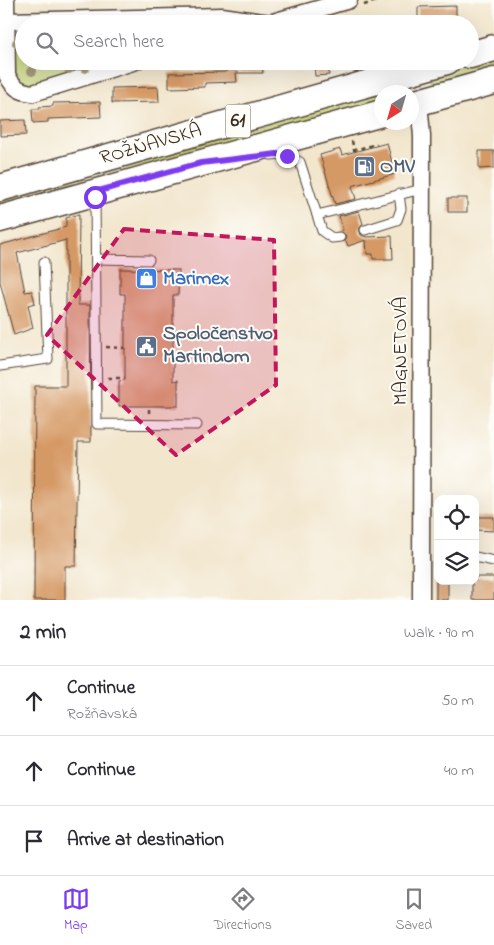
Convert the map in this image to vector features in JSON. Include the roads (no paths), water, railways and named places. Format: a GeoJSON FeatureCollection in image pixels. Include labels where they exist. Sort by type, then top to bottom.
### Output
{"type":"FeatureCollection","features":[{"type":"Feature","properties":{"kind":"main road"},"geometry":{"type":"LineString","coordinates":[[479,52],[494,48]]}},
{"type":"Feature","properties":{"kind":"main road","name":"ROŽŇAVSKÁ"},"geometry":{"type":"LineString","coordinates":[[0,188],[416,70]]}},
{"type":"Feature","properties":{"kind":"main road"},"geometry":{"type":"LineString","coordinates":[[412,71],[413,85]]}},
{"type":"Feature","properties":{"kind":"main road"},"geometry":{"type":"LineString","coordinates":[[419,102],[494,81]]}},
{"type":"Feature","properties":{"kind":"main road","name":"ROŽŇAVSKÁ"},"geometry":{"type":"LineString","coordinates":[[0,219],[374,115]]}},
{"type":"Feature","properties":{"kind":"street"},"geometry":{"type":"LineString","coordinates":[[6,0],[7,76],[12,84],[22,92],[33,93],[107,70]]}},
{"type":"Feature","properties":{"kind":"street"},"geometry":{"type":"LineString","coordinates":[[296,15],[349,0]]}},
{"type":"Feature","properties":{"kind":"street"},"geometry":{"type":"LineString","coordinates":[[6,22],[15,22]]}},
{"type":"Feature","properties":{"kind":"street","name":"MAGNETOVÁ"},"geometry":{"type":"LineString","coordinates":[[419,122],[422,136],[421,600]]}},
{"type":"Feature","properties":{"kind":"street"},"geometry":{"type":"LineString","coordinates":[[90,163],[95,192]]}},
{"type":"Feature","properties":{"kind":"lane"},"geometry":{"type":"LineString","coordinates":[[201,163],[277,154],[300,162],[322,231],[332,238],[340,237]]}},
{"type":"Feature","properties":{"kind":"lane"},"geometry":{"type":"LineString","coordinates":[[318,215],[422,189]]}},
{"type":"Feature","properties":{"kind":"lane"},"geometry":{"type":"LineString","coordinates":[[95,192],[97,424],[197,425]]}},
{"type":"Feature","properties":{"kind":"lane"},"geometry":{"type":"LineString","coordinates":[[365,230],[397,220],[402,209],[399,194]]}},
{"type":"Feature","properties":{"kind":"lane"},"geometry":{"type":"LineString","coordinates":[[96,259],[149,260]]}},
{"type":"Feature","properties":{"kind":"lane"},"geometry":{"type":"LineString","coordinates":[[0,366],[48,359],[44,262]]}},
{"type":"Feature","properties":{"kind":"lane"},"geometry":{"type":"LineString","coordinates":[[479,558],[494,561]]}},
{"type":"Feature","properties":{"kind":"place","name":"OMV"},"geometry":{"type":"Point","coordinates":[364,167]}},
{"type":"Feature","properties":{"kind":"place","name":"Marimex"},"geometry":{"type":"Point","coordinates":[147,279]}},
{"type":"Feature","properties":{"kind":"place","name":"Spoločenstvo Martindom"},"geometry":{"type":"Point","coordinates":[147,346]}}]}
